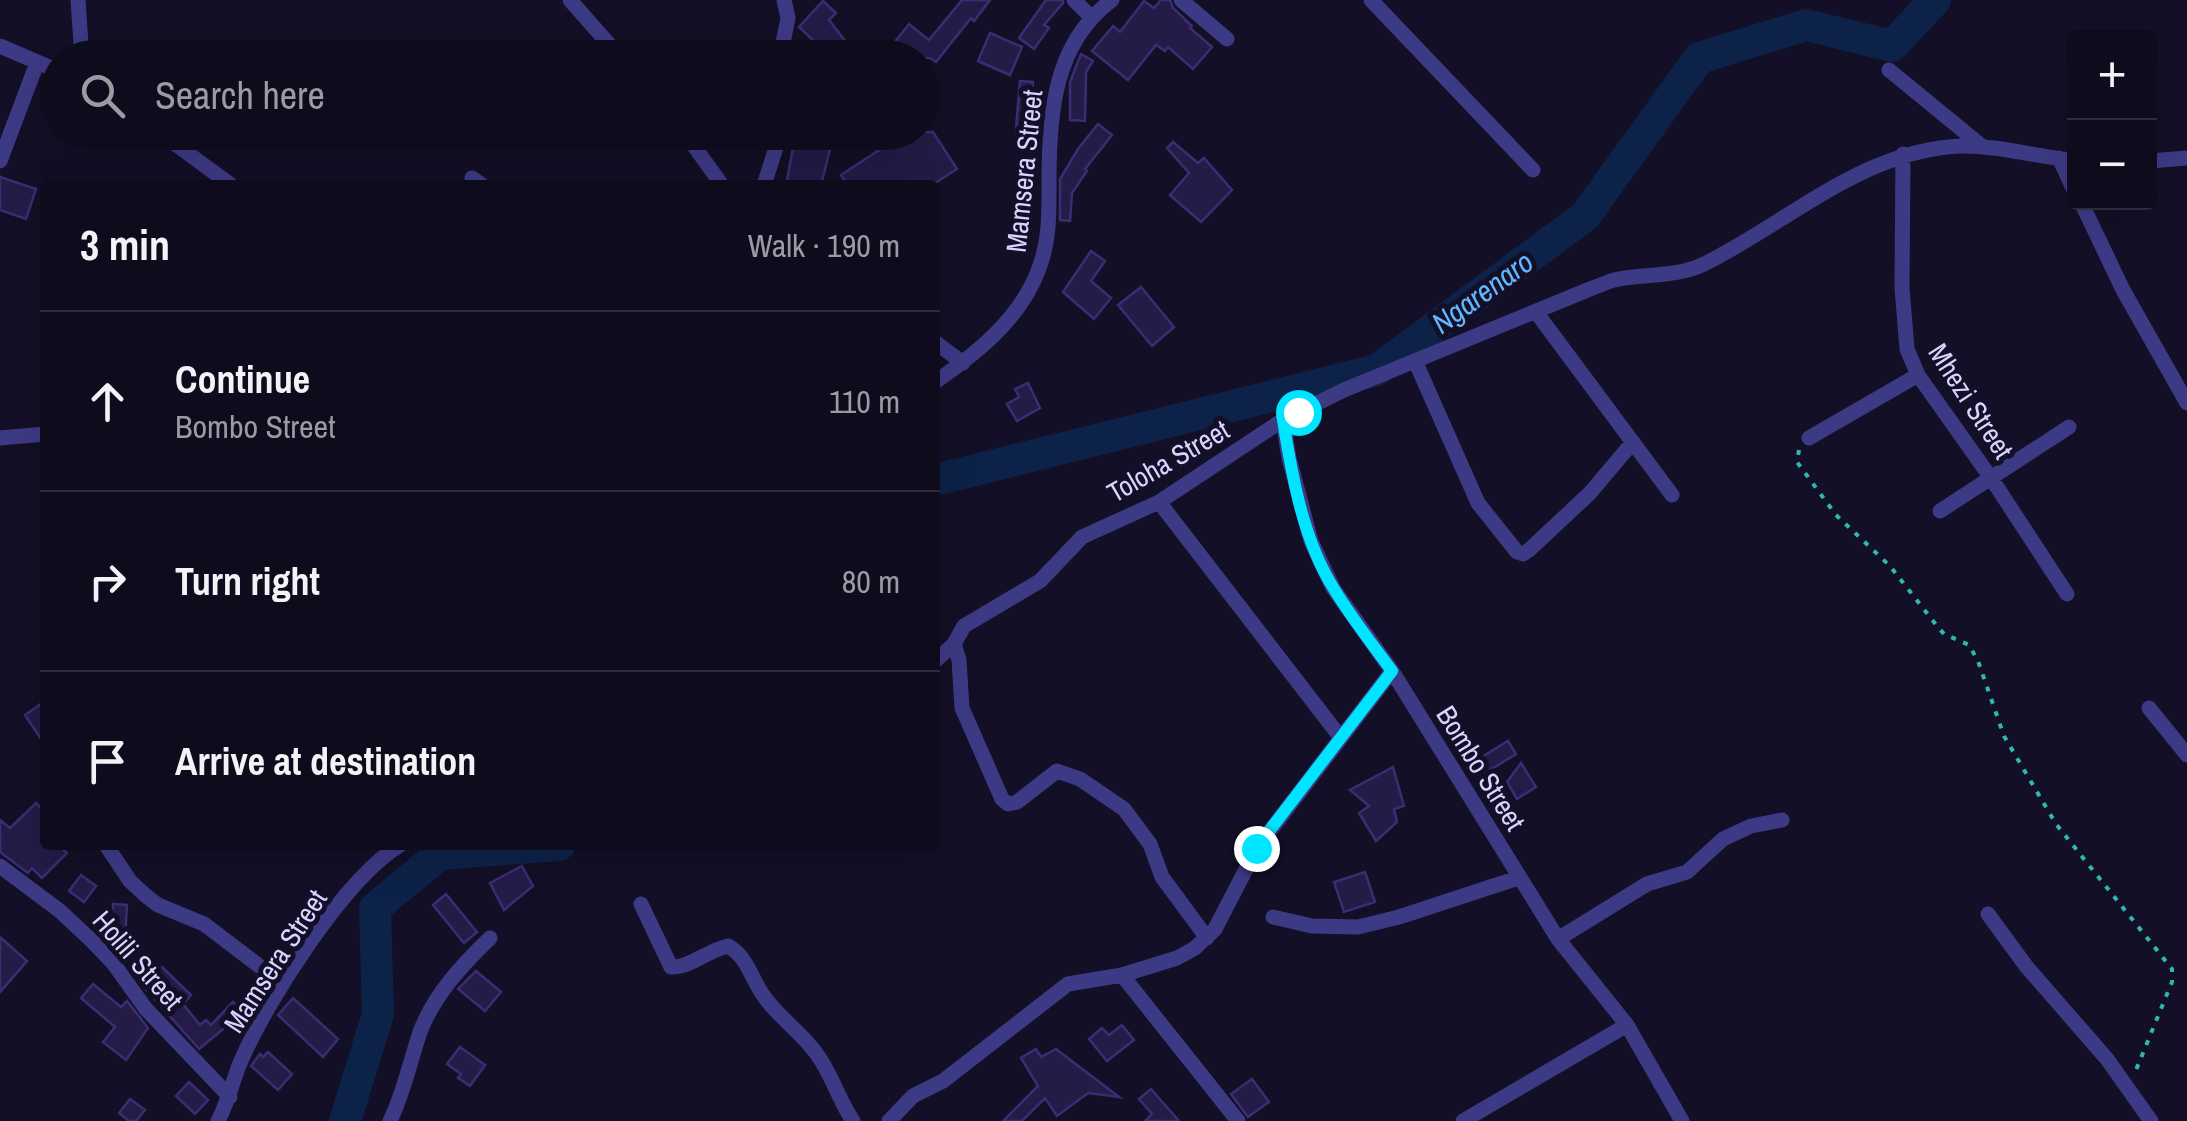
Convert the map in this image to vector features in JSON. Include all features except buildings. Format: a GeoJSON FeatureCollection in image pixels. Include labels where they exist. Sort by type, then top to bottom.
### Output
{"type":"FeatureCollection","features":[{"type":"Feature","properties":{"kind":"street"},"geometry":{"type":"LineString","coordinates":[[78,0],[81,40]]}},
{"type":"Feature","properties":{"kind":"street"},"geometry":{"type":"LineString","coordinates":[[570,0],[605,40]]}},
{"type":"Feature","properties":{"kind":"street"},"geometry":{"type":"LineString","coordinates":[[784,0],[788,18],[784,40]]}},
{"type":"Feature","properties":{"kind":"street"},"geometry":{"type":"LineString","coordinates":[[1074,0],[1090,16]]}},
{"type":"Feature","properties":{"kind":"street","name":"Mamsera Street"},"geometry":{"type":"LineString","coordinates":[[940,378],[962,363],[1018,307],[1038,273],[1048,240],[1050,136],[1061,67],[1090,16],[1112,0]]}},
{"type":"Feature","properties":{"kind":"street"},"geometry":{"type":"LineString","coordinates":[[1181,0],[1227,39]]}},
{"type":"Feature","properties":{"kind":"street"},"geometry":{"type":"LineString","coordinates":[[1371,0],[1533,170]]}},
{"type":"Feature","properties":{"kind":"street"},"geometry":{"type":"LineString","coordinates":[[0,46],[40,64]]}},
{"type":"Feature","properties":{"kind":"street"},"geometry":{"type":"LineString","coordinates":[[0,161],[37,63]]}},
{"type":"Feature","properties":{"kind":"street"},"geometry":{"type":"LineString","coordinates":[[1889,70],[1983,147]]}},
{"type":"Feature","properties":{"kind":"street","name":"Toloha Street"},"geometry":{"type":"LineString","coordinates":[[940,657],[954,644],[964,626],[1040,581],[1082,537],[1159,502],[1283,420],[1344,390],[1616,280],[1677,274],[1704,264],[1812,198],[1903,154],[1983,147],[2067,159]]}},
{"type":"Feature","properties":{"kind":"street"},"geometry":{"type":"LineString","coordinates":[[183,150],[224,180]]}},
{"type":"Feature","properties":{"kind":"street"},"geometry":{"type":"LineString","coordinates":[[697,150],[718,180]]}},
{"type":"Feature","properties":{"kind":"street"},"geometry":{"type":"LineString","coordinates":[[766,180],[775,150]]}},
{"type":"Feature","properties":{"kind":"street","name":"Mhezi Street"},"geometry":{"type":"LineString","coordinates":[[1903,154],[1906,349],[1918,375],[1992,478],[2067,594]]}},
{"type":"Feature","properties":{"kind":"street"},"geometry":{"type":"LineString","coordinates":[[2157,160],[2187,158]]}},
{"type":"Feature","properties":{"kind":"street"},"geometry":{"type":"LineString","coordinates":[[2085,210],[2123,290],[2187,402]]}},
{"type":"Feature","properties":{"kind":"street"},"geometry":{"type":"LineString","coordinates":[[1536,312],[1672,495]]}},
{"type":"Feature","properties":{"kind":"street"},"geometry":{"type":"LineString","coordinates":[[940,346],[962,363]]}},
{"type":"Feature","properties":{"kind":"street"},"geometry":{"type":"LineString","coordinates":[[1416,362],[1478,502],[1517,552],[1524,554],[1590,494],[1633,442]]}},
{"type":"Feature","properties":{"kind":"street"},"geometry":{"type":"LineString","coordinates":[[1809,438],[1918,375]]}},
{"type":"Feature","properties":{"kind":"street","name":"Bombo Street"},"geometry":{"type":"LineString","coordinates":[[1283,420],[1311,541],[1333,588],[1392,671],[1558,939],[1627,1025],[1682,1121]]}},
{"type":"Feature","properties":{"kind":"street"},"geometry":{"type":"LineString","coordinates":[[1940,511],[2069,428]]}},
{"type":"Feature","properties":{"kind":"street"},"geometry":{"type":"LineString","coordinates":[[0,438],[40,434]]}},
{"type":"Feature","properties":{"kind":"street"},"geometry":{"type":"LineString","coordinates":[[1159,502],[1341,738]]}},
{"type":"Feature","properties":{"kind":"street"},"geometry":{"type":"LineString","coordinates":[[954,644],[962,708],[995,788],[1008,804],[1017,802],[1056,771],[1066,772],[1124,810],[1150,844],[1162,877],[1207,938]]}},
{"type":"Feature","properties":{"kind":"street"},"geometry":{"type":"LineString","coordinates":[[889,1121],[912,1096],[943,1081],[1068,984],[1122,975],[1177,958],[1207,938],[1256,848],[1392,671]]}},
{"type":"Feature","properties":{"kind":"street"},"geometry":{"type":"LineString","coordinates":[[2149,708],[2187,755]]}},
{"type":"Feature","properties":{"kind":"street"},"geometry":{"type":"LineString","coordinates":[[1558,939],[1646,884],[1686,872],[1724,839],[1751,826],[1782,820]]}},
{"type":"Feature","properties":{"kind":"street"},"geometry":{"type":"LineString","coordinates":[[109,850],[130,881],[145,894],[158,904],[204,924],[283,984]]}},
{"type":"Feature","properties":{"kind":"street","name":"Mamsera Street"},"geometry":{"type":"LineString","coordinates":[[218,1121],[240,1062],[283,984],[331,915],[366,873],[392,850]]}},
{"type":"Feature","properties":{"kind":"street","name":"Holili Street"},"geometry":{"type":"LineString","coordinates":[[0,866],[60,911],[93,942],[146,1008],[230,1097]]}},
{"type":"Feature","properties":{"kind":"street"},"geometry":{"type":"LineString","coordinates":[[1273,917],[1312,926],[1358,927],[1518,878]]}},
{"type":"Feature","properties":{"kind":"street"},"geometry":{"type":"LineString","coordinates":[[641,904],[672,967],[680,968],[713,949],[728,946],[739,952],[763,996],[814,1050],[852,1121]]}},
{"type":"Feature","properties":{"kind":"street"},"geometry":{"type":"LineString","coordinates":[[1988,914],[2026,966],[2100,1050],[2152,1121]]}},
{"type":"Feature","properties":{"kind":"street"},"geometry":{"type":"LineString","coordinates":[[390,1121],[403,1094],[421,1029],[462,964],[490,938]]}},
{"type":"Feature","properties":{"kind":"street"},"geometry":{"type":"LineString","coordinates":[[1122,975],[1238,1121]]}},
{"type":"Feature","properties":{"kind":"street"},"geometry":{"type":"LineString","coordinates":[[1463,1121],[1627,1025]]}},
{"type":"Feature","properties":{"kind":"path"},"geometry":{"type":"LineString","coordinates":[[1809,438],[1796,454],[1811,484],[1836,516],[1890,566],[1944,634],[1969,646],[2004,736],[2056,824],[2172,969],[2172,982],[2129,1088]]}},
{"type":"Feature","properties":{"kind":"waterway","name":"Ngarenaro"},"geometry":{"type":"LineString","coordinates":[[940,479],[1377,370],[1585,216],[1699,58],[1806,25],[1892,46],[1935,0]]}},
{"type":"Feature","properties":{"kind":"waterway","name":"Ngarenaro"},"geometry":{"type":"LineString","coordinates":[[345,1121],[378,1014],[375,908],[440,854],[493,850]]}},
{"type":"Feature","properties":{"kind":"route"},"geometry":{"type":"LineString","coordinates":[[1256,848],[1392,671],[1333,588],[1311,541],[1283,420],[1298,412]]}}]}
